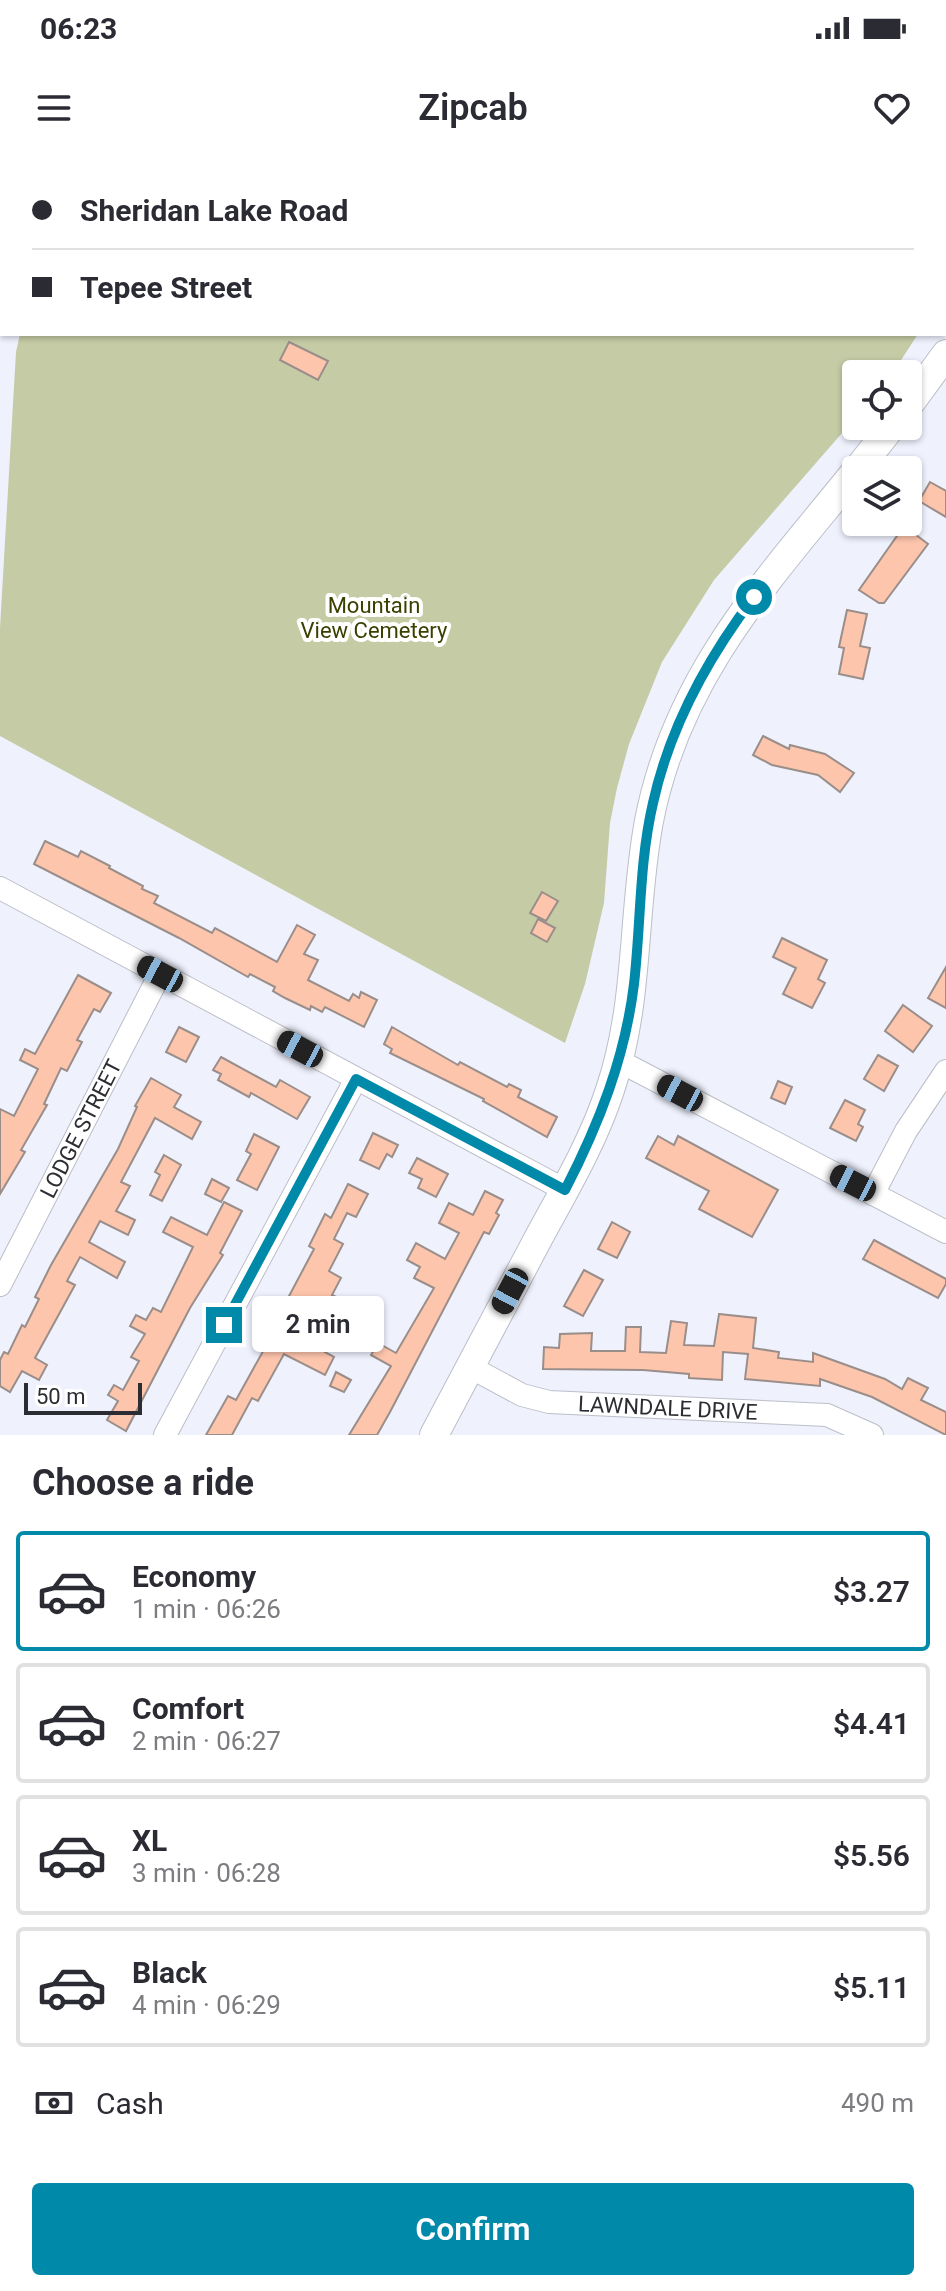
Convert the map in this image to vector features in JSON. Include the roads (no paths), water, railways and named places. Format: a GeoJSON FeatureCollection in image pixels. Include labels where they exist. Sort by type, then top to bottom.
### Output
{"type":"FeatureCollection","features":[{"type":"Feature","properties":{"kind":"main road"},"geometry":{"type":"LineString","coordinates":[[922,387],[946,354]]}},
{"type":"Feature","properties":{"kind":"main road"},"geometry":{"type":"LineString","coordinates":[[867,456],[881,440]]}},
{"type":"Feature","properties":{"kind":"main road"},"geometry":{"type":"LineString","coordinates":[[434,1435],[600,1118],[619,1061],[634,983],[641,875],[649,823],[665,759],[683,712],[706,666],[737,620],[842,488]]}},
{"type":"Feature","properties":{"kind":"street"},"geometry":{"type":"LineString","coordinates":[[0,888],[565,1190]]}},
{"type":"Feature","properties":{"kind":"street","name":"LODGE STREET"},"geometry":{"type":"LineString","coordinates":[[0,1285],[160,974]]}},
{"type":"Feature","properties":{"kind":"street"},"geometry":{"type":"LineString","coordinates":[[619,1061],[946,1232]]}},
{"type":"Feature","properties":{"kind":"street"},"geometry":{"type":"LineString","coordinates":[[873,1194],[906,1131],[946,1071]]}},
{"type":"Feature","properties":{"kind":"street"},"geometry":{"type":"LineString","coordinates":[[165,1435],[356,1079]]}},
{"type":"Feature","properties":{"kind":"street","name":"LAWNDALE DRIVE"},"geometry":{"type":"LineString","coordinates":[[470,1367],[522,1395],[549,1402],[827,1415],[872,1435]]}},
{"type":"Feature","properties":{"kind":"park label","name":"Mountain View Cemetery"},"geometry":{"type":"Point","coordinates":[374,618]}}]}
